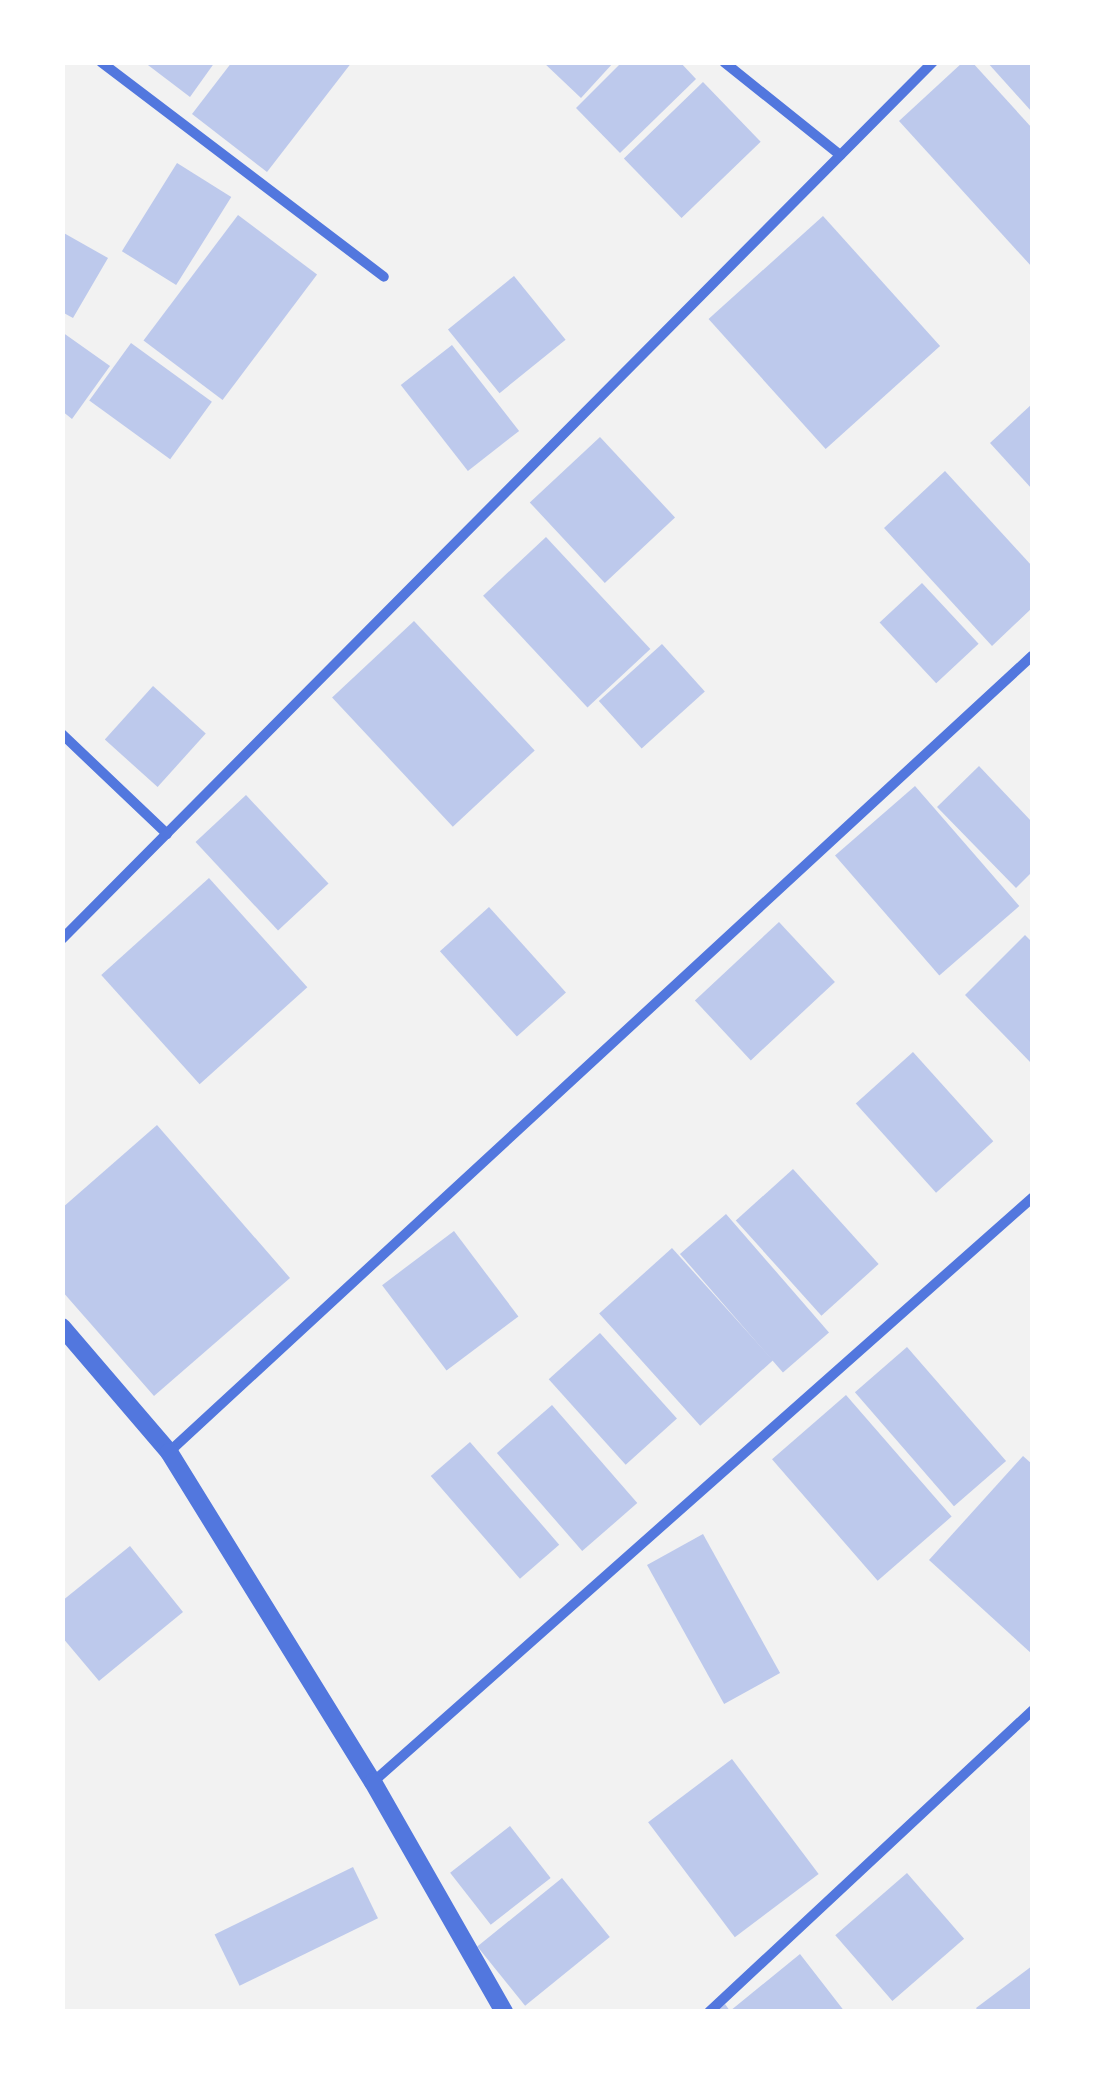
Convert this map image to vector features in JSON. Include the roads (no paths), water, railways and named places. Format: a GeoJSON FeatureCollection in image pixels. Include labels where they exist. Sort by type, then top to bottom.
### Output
{"type":"FeatureCollection","features":[{"type":"Feature","properties":{"kind":"street"},"geometry":{"type":"LineString","coordinates":[[101,62],[384,276]]}},
{"type":"Feature","properties":{"kind":"street"},"geometry":{"type":"LineString","coordinates":[[724,62],[840,155]]}},
{"type":"Feature","properties":{"kind":"street"},"geometry":{"type":"LineString","coordinates":[[62,939],[933,62]]}},
{"type":"Feature","properties":{"kind":"street"},"geometry":{"type":"LineString","coordinates":[[169,1452],[1032,656]]}},
{"type":"Feature","properties":{"kind":"street"},"geometry":{"type":"LineString","coordinates":[[62,734],[166,834]]}},
{"type":"Feature","properties":{"kind":"street"},"geometry":{"type":"LineString","coordinates":[[373,1782],[1032,1198]]}},
{"type":"Feature","properties":{"kind":"street"},"geometry":{"type":"LineString","coordinates":[[62,1327],[169,1452],[373,1782],[504,2012]]}},
{"type":"Feature","properties":{"kind":"street"},"geometry":{"type":"LineString","coordinates":[[709,2012],[1032,1711]]}}]}
